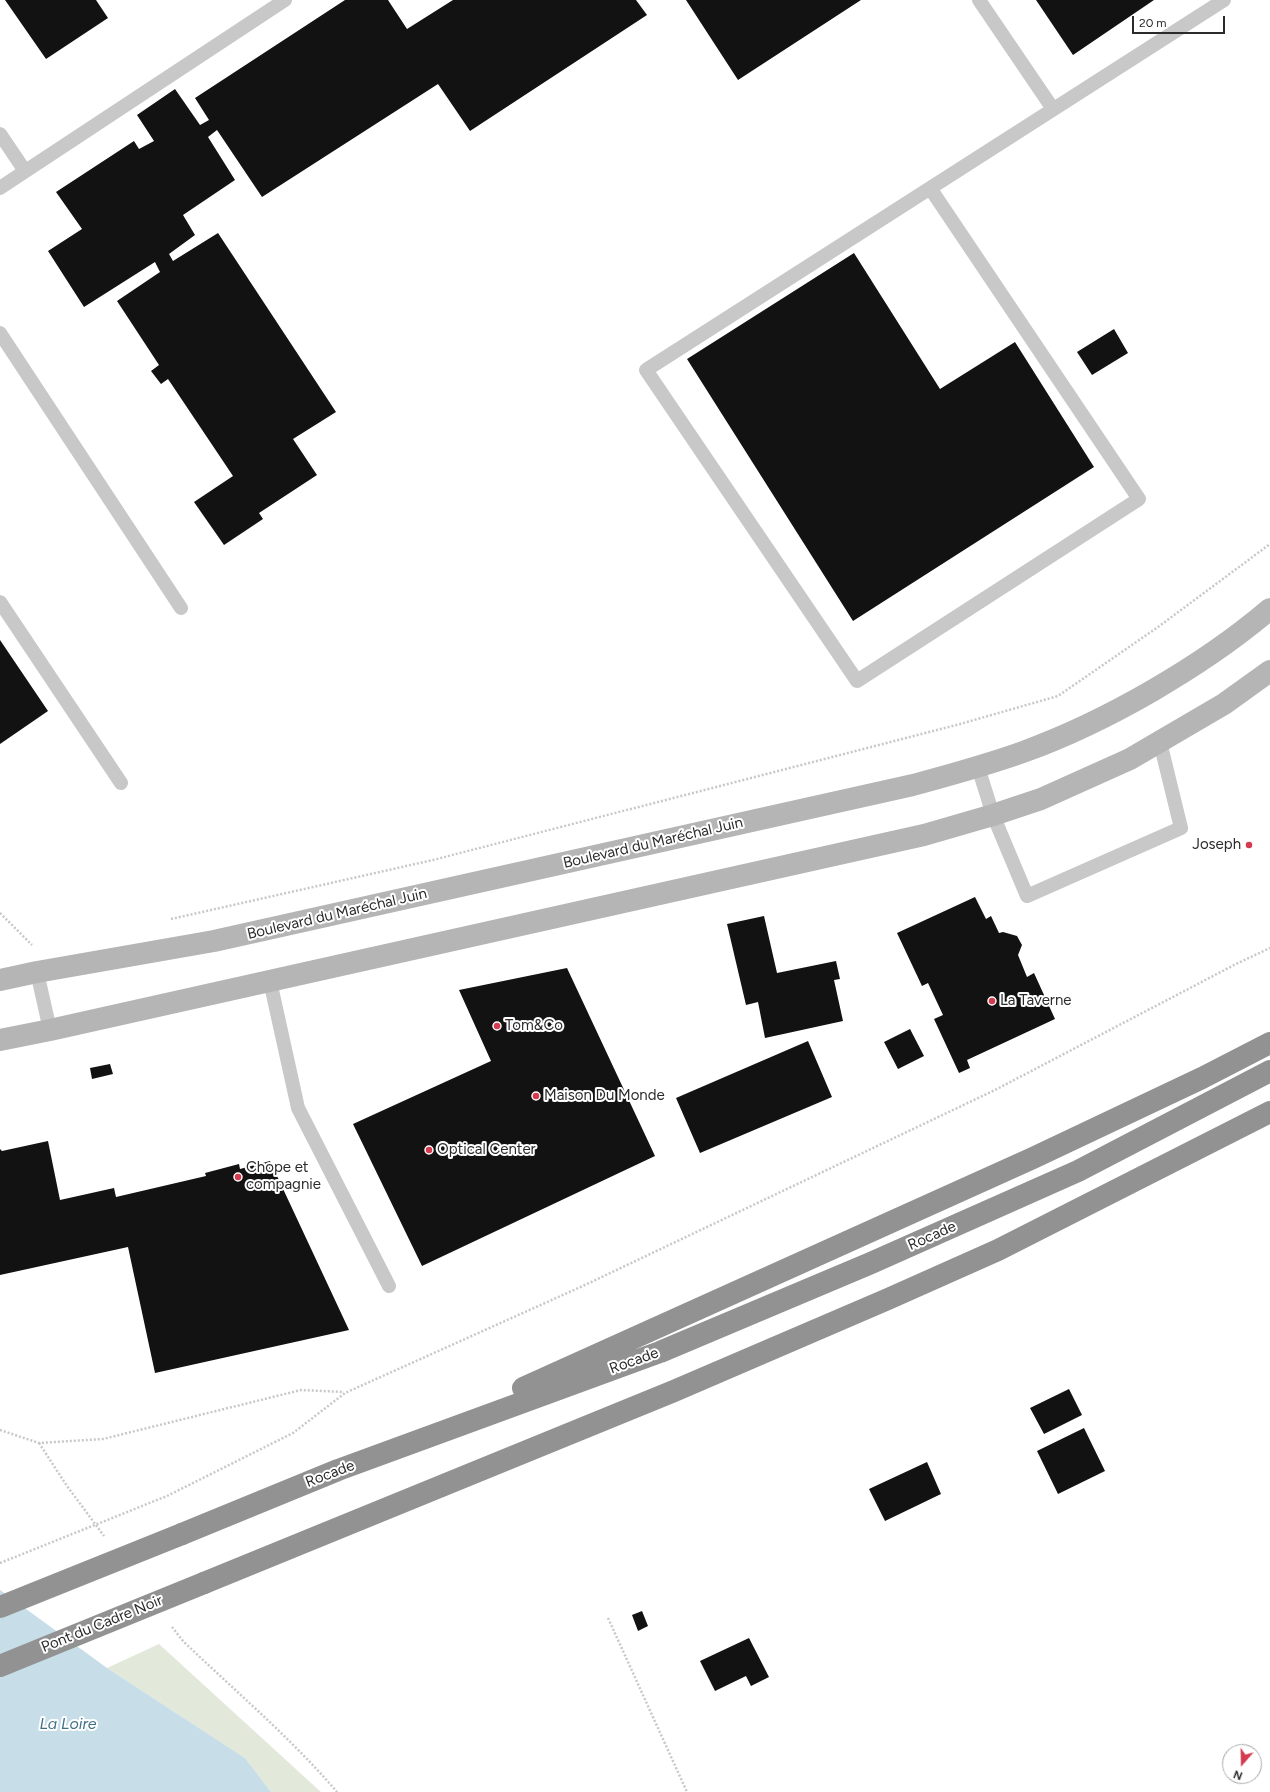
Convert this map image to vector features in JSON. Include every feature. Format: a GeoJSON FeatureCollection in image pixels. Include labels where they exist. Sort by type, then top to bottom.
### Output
{"type":"FeatureCollection","features":[{"type":"Feature","properties":{"kind":"highway"},"geometry":{"type":"LineString","coordinates":[[338,1470],[1026,1161],[1202,1078],[1270,1043]]}},
{"type":"Feature","properties":{"kind":"highway","name":"Rocade"},"geometry":{"type":"LineString","coordinates":[[0,1607],[338,1470],[660,1352],[871,1263],[1078,1171],[1270,1071]]}},
{"type":"Feature","properties":{"kind":"highway","name":"Pont du Cadre Noir"},"geometry":{"type":"LineString","coordinates":[[0,1666],[674,1391],[888,1299],[1005,1246],[1270,1112]]}},
{"type":"Feature","properties":{"kind":"main road","name":"Boulevard du Maréchal Juin"},"geometry":{"type":"LineString","coordinates":[[0,980],[37,972],[214,941],[905,787],[978,767],[1052,740],[1113,711],[1173,677],[1217,648],[1270,609]]}},
{"type":"Feature","properties":{"kind":"main road"},"geometry":{"type":"LineString","coordinates":[[0,1040],[917,836],[994,815],[1041,799],[1130,759],[1224,704],[1270,671]]}},
{"type":"Feature","properties":{"kind":"lane"},"geometry":{"type":"LineString","coordinates":[[0,188],[285,0]]}},
{"type":"Feature","properties":{"kind":"lane"},"geometry":{"type":"LineString","coordinates":[[979,0],[1053,109]]}},
{"type":"Feature","properties":{"kind":"lane"},"geometry":{"type":"LineString","coordinates":[[930,188],[1139,499],[857,681],[646,370],[1053,109],[1224,0]]}},
{"type":"Feature","properties":{"kind":"lane"},"geometry":{"type":"LineString","coordinates":[[0,134],[25,171]]}},
{"type":"Feature","properties":{"kind":"lane"},"geometry":{"type":"LineString","coordinates":[[0,333],[180,608]]}},
{"type":"Feature","properties":{"kind":"lane"},"geometry":{"type":"LineString","coordinates":[[0,602],[121,783]]}},
{"type":"Feature","properties":{"kind":"lane"},"geometry":{"type":"LineString","coordinates":[[978,767],[994,815],[1027,896],[1181,828],[1160,742]]}},
{"type":"Feature","properties":{"kind":"lane"},"geometry":{"type":"LineString","coordinates":[[37,972],[50,1030]]}},
{"type":"Feature","properties":{"kind":"lane"},"geometry":{"type":"LineString","coordinates":[[270,981],[298,1108],[389,1286]]}},
{"type":"Feature","properties":{"kind":"path"},"geometry":{"type":"LineString","coordinates":[[170,919],[433,860],[960,724],[1058,696],[1158,627],[1270,544]]}},
{"type":"Feature","properties":{"kind":"path"},"geometry":{"type":"LineString","coordinates":[[0,913],[36,949]]}},
{"type":"Feature","properties":{"kind":"path"},"geometry":{"type":"LineString","coordinates":[[0,1563],[167,1496],[293,1433],[345,1392],[585,1285],[988,1094],[1229,967],[1270,948]]}},
{"type":"Feature","properties":{"kind":"path"},"geometry":{"type":"LineString","coordinates":[[0,1430],[39,1443],[103,1439],[301,1390],[345,1392]]}},
{"type":"Feature","properties":{"kind":"path"},"geometry":{"type":"LineString","coordinates":[[608,1618],[687,1792]]}},
{"type":"Feature","properties":{"kind":"shaded area"},"geometry":{"type":"Polygon","coordinates":[[[159,1644],[321,1792],[271,1792],[245,1758],[107,1668],[159,1644]]]}},
{"type":"Feature","properties":{"kind":"water","name":"La Loire"},"geometry":{"type":"Polygon","coordinates":[[[0,1590],[107,1668],[245,1758],[271,1792],[0,1792],[0,1590]]]}},
{"type":"Feature","properties":{"kind":"building"},"geometry":{"type":"Polygon","coordinates":[[[5,0],[96,0],[108,18],[46,59],[5,0]]]}},
{"type":"Feature","properties":{"kind":"building"},"geometry":{"type":"Polygon","coordinates":[[[345,0],[388,0],[407,29],[453,0],[636,0],[647,15],[470,131],[438,84],[262,197],[217,130],[208,137],[235,180],[183,215],[195,235],[169,254],[173,261],[218,233],[336,412],[293,439],[317,475],[259,513],[263,519],[224,545],[194,502],[233,476],[168,379],[161,384],[151,371],[159,365],[117,301],[160,272],[155,262],[84,307],[48,251],[82,229],[56,192],[134,141],[139,149],[154,141],[137,115],[175,89],[200,125],[209,120],[195,98],[345,0]]]}},
{"type":"Feature","properties":{"kind":"building"},"geometry":{"type":"Polygon","coordinates":[[[686,0],[861,0],[738,80],[686,0]]]}},
{"type":"Feature","properties":{"kind":"building"},"geometry":{"type":"Polygon","coordinates":[[[1036,0],[1154,0],[1073,55],[1036,0]]]}},
{"type":"Feature","properties":{"kind":"building"},"geometry":{"type":"Polygon","coordinates":[[[854,253],[940,389],[1015,342],[1094,467],[853,621],[687,359],[854,253]]]}},
{"type":"Feature","properties":{"kind":"building"},"geometry":{"type":"Polygon","coordinates":[[[1114,329],[1128,353],[1092,375],[1077,352],[1114,329]]]}},
{"type":"Feature","properties":{"kind":"building"},"geometry":{"type":"Polygon","coordinates":[[[0,640],[48,711],[0,744],[0,640]]]}},
{"type":"Feature","properties":{"kind":"building","name":"La Taverne"},"geometry":{"type":"Polygon","coordinates":[[[975,897],[986,919],[991,916],[999,933],[1003,932],[1017,936],[1022,945],[1018,955],[1027,977],[1034,973],[1055,1019],[967,1060],[970,1068],[959,1073],[934,1019],[943,1015],[928,983],[922,986],[897,933],[975,897]]]}},
{"type":"Feature","properties":{"kind":"building"},"geometry":{"type":"Polygon","coordinates":[[[764,916],[777,973],[836,961],[840,979],[834,980],[843,1021],[765,1038],[758,1002],[746,1005],[727,924],[764,916]]]}},
{"type":"Feature","properties":{"kind":"building"},"geometry":{"type":"Polygon","coordinates":[[[567,968],[655,1156],[422,1266],[353,1124],[491,1061],[459,990],[567,968]]]}},
{"type":"Feature","properties":{"kind":"building"},"geometry":{"type":"Polygon","coordinates":[[[910,1029],[924,1056],[898,1069],[884,1042],[910,1029]]]}},
{"type":"Feature","properties":{"kind":"building"},"geometry":{"type":"Polygon","coordinates":[[[808,1041],[832,1097],[700,1153],[676,1098],[808,1041]]]}},
{"type":"Feature","properties":{"kind":"building"},"geometry":{"type":"Polygon","coordinates":[[[110,1064],[113,1074],[92,1079],[90,1068],[110,1064]]]}},
{"type":"Feature","properties":{"kind":"building"},"geometry":{"type":"Polygon","coordinates":[[[48,1141],[60,1200],[114,1188],[116,1197],[206,1176],[205,1173],[239,1164],[240,1169],[270,1161],[349,1330],[155,1373],[128,1247],[0,1275],[0,1149],[2,1151],[48,1141]]]}},
{"type":"Feature","properties":{"kind":"building"},"geometry":{"type":"Polygon","coordinates":[[[1069,1389],[1082,1415],[1044,1434],[1030,1408],[1069,1389]]]}},
{"type":"Feature","properties":{"kind":"building"},"geometry":{"type":"Polygon","coordinates":[[[1084,1428],[1105,1471],[1058,1494],[1037,1451],[1084,1428]]]}},
{"type":"Feature","properties":{"kind":"building"},"geometry":{"type":"Polygon","coordinates":[[[927,1462],[941,1494],[885,1521],[869,1489],[927,1462]]]}},
{"type":"Feature","properties":{"kind":"building"},"geometry":{"type":"Polygon","coordinates":[[[642,1611],[648,1626],[638,1631],[632,1615],[642,1611]]]}},
{"type":"Feature","properties":{"kind":"building"},"geometry":{"type":"Polygon","coordinates":[[[749,1638],[769,1677],[751,1686],[746,1676],[715,1691],[700,1661],[749,1638]]]}},
{"type":"Feature","properties":{"kind":"place","name":"Joseph"},"geometry":{"type":"Point","coordinates":[1249,845]}},
{"type":"Feature","properties":{"kind":"place","name":"La Taverne"},"geometry":{"type":"Point","coordinates":[992,1001]}},
{"type":"Feature","properties":{"kind":"place","name":"Tom&Co"},"geometry":{"type":"Point","coordinates":[497,1026]}},
{"type":"Feature","properties":{"kind":"place","name":"Maison Du Monde"},"geometry":{"type":"Point","coordinates":[536,1096]}},
{"type":"Feature","properties":{"kind":"place","name":"Optical Center"},"geometry":{"type":"Point","coordinates":[429,1150]}},
{"type":"Feature","properties":{"kind":"place","name":"Chope et compagnie"},"geometry":{"type":"Point","coordinates":[238,1177]}}]}
